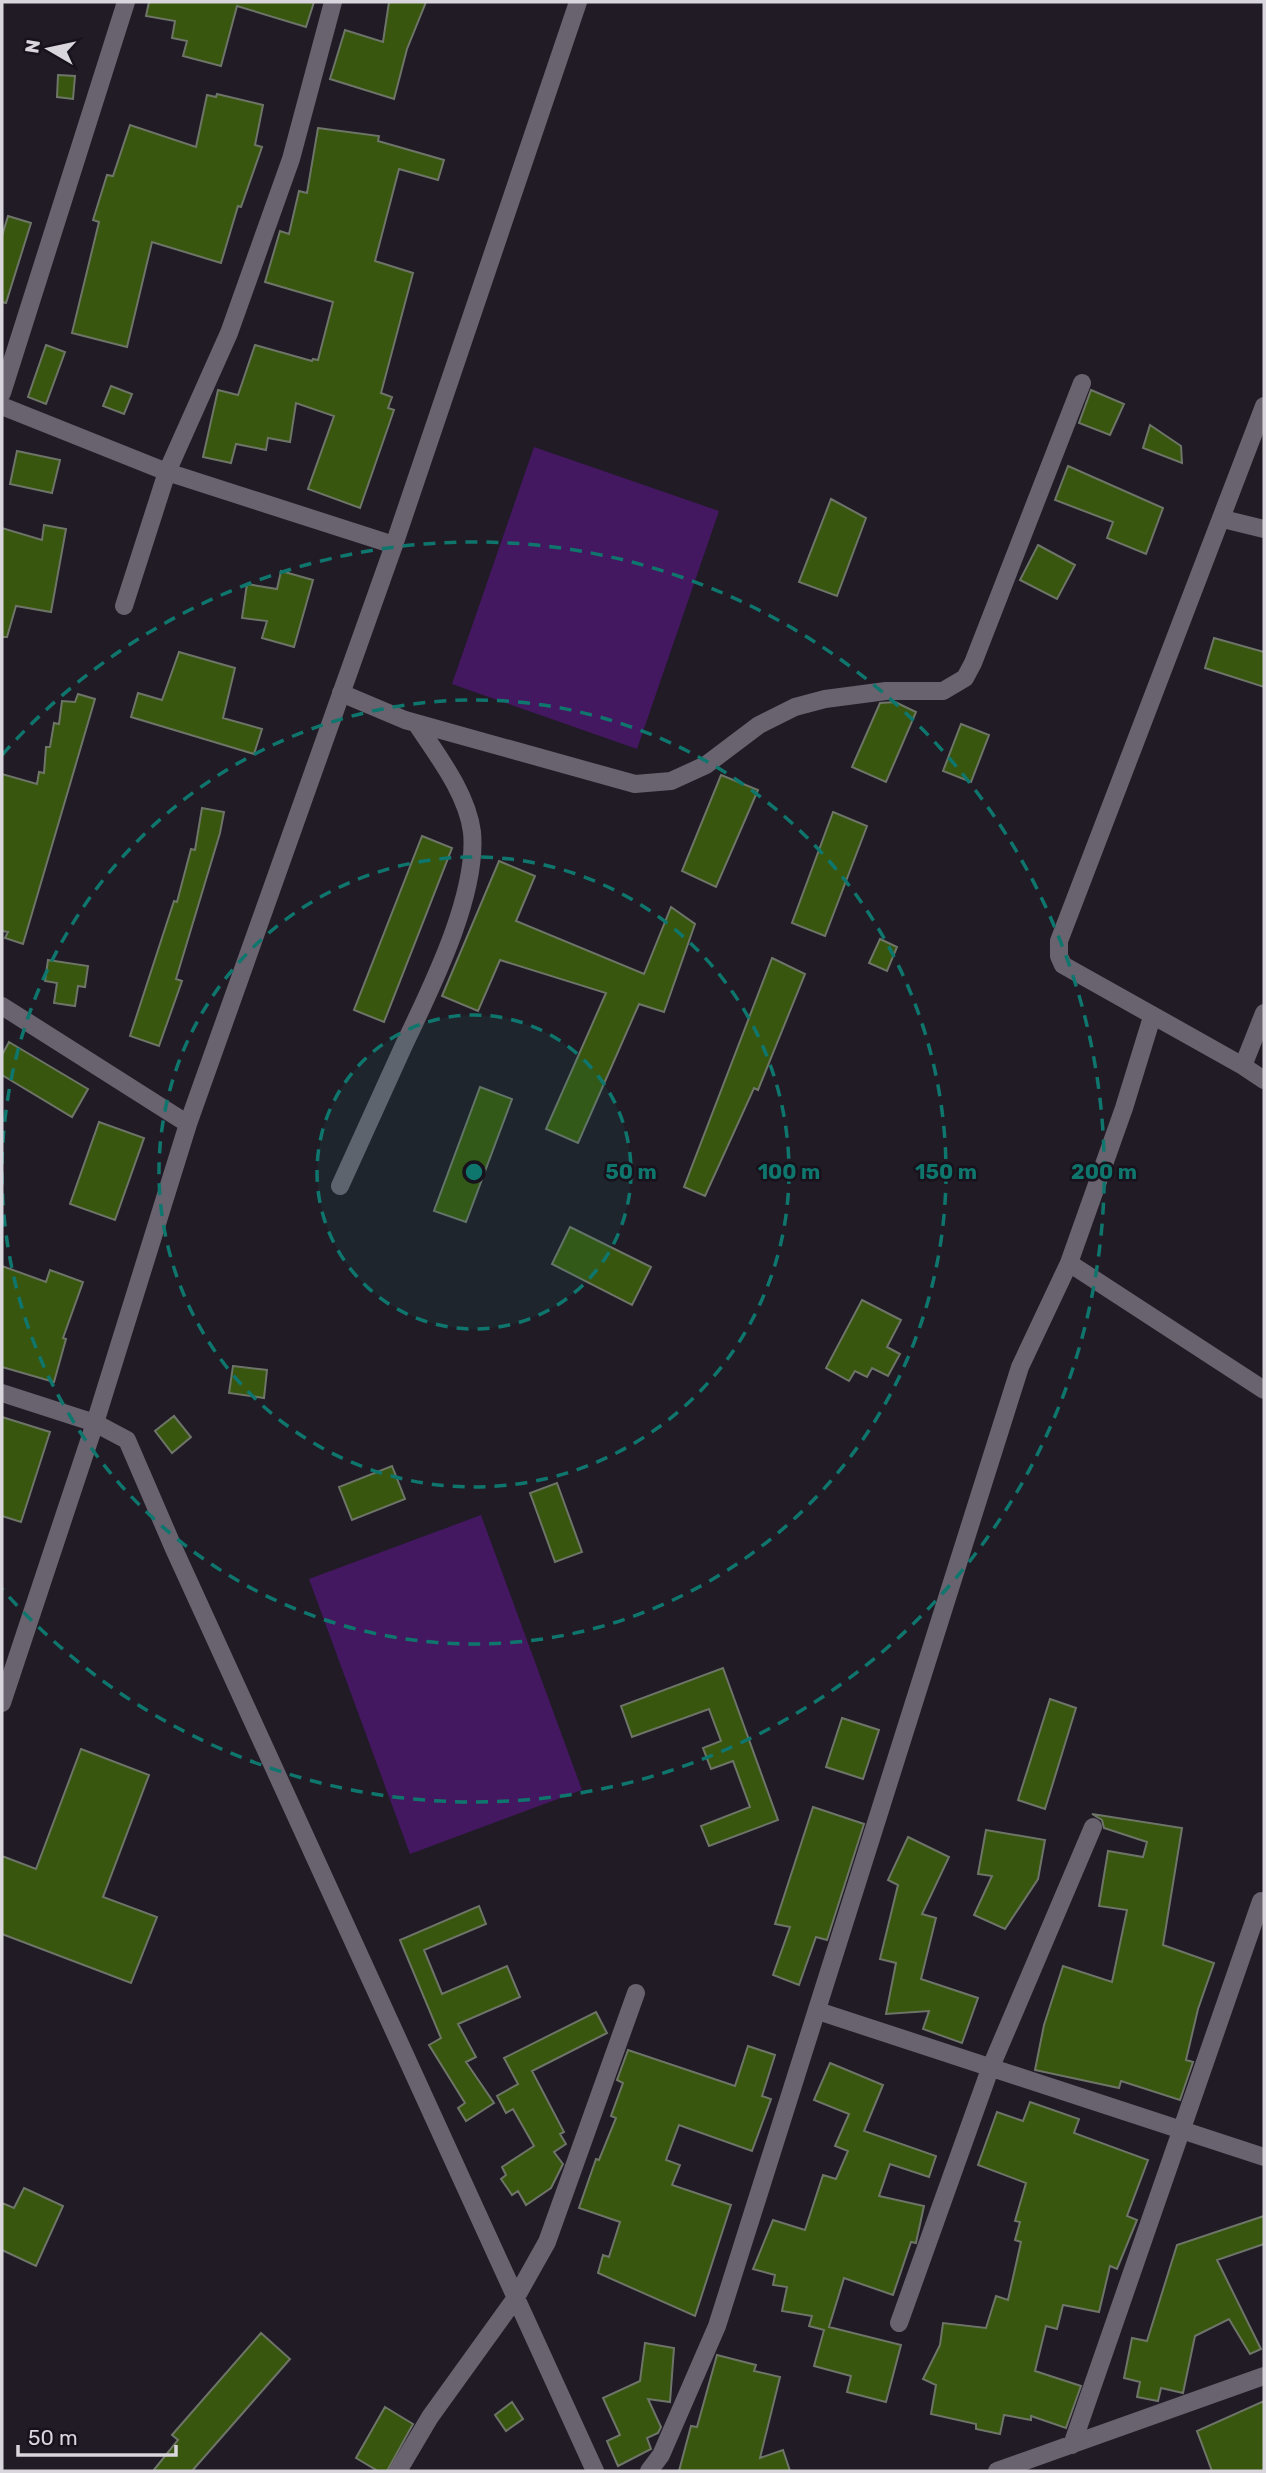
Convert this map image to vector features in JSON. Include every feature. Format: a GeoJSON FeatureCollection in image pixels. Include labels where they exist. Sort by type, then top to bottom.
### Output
{"type":"FeatureCollection","features":[{"type":"Feature","properties":{"kind":"street"},"geometry":{"type":"LineString","coordinates":[[3,381],[126,2]]}},
{"type":"Feature","properties":{"kind":"street"},"geometry":{"type":"LineString","coordinates":[[124,606],[167,472],[229,333],[291,159],[333,2]]}},
{"type":"Feature","properties":{"kind":"street"},"geometry":{"type":"LineString","coordinates":[[2,1703],[95,1423],[188,1124],[394,545],[578,2]]}},
{"type":"Feature","properties":{"kind":"street"},"geometry":{"type":"LineString","coordinates":[[341,693],[416,723],[635,784],[671,781],[706,765],[759,726],[795,707],[886,691],[943,691],[954,687],[965,678],[973,663],[1082,383]]}},
{"type":"Feature","properties":{"kind":"street"},"geometry":{"type":"LineString","coordinates":[[2,406],[167,472],[394,545]]}},
{"type":"Feature","properties":{"kind":"street"},"geometry":{"type":"LineString","coordinates":[[1264,406],[1223,519],[1059,941],[1059,956],[1063,965],[1264,1080]]}},
{"type":"Feature","properties":{"kind":"street"},"geometry":{"type":"LineString","coordinates":[[1223,519],[1264,530]]}},
{"type":"Feature","properties":{"kind":"street"},"geometry":{"type":"LineString","coordinates":[[340,1186],[425,1000],[453,932],[471,868],[472,830],[453,780],[416,723]]}},
{"type":"Feature","properties":{"kind":"street"},"geometry":{"type":"LineString","coordinates":[[2,1006],[188,1124]]}},
{"type":"Feature","properties":{"kind":"street"},"geometry":{"type":"LineString","coordinates":[[1243,1066],[1264,1013]]}},
{"type":"Feature","properties":{"kind":"street"},"geometry":{"type":"LineString","coordinates":[[649,2471],[661,2455],[717,2326],[1020,1367],[1069,1263],[1124,1108],[1152,1017]]}},
{"type":"Feature","properties":{"kind":"street"},"geometry":{"type":"LineString","coordinates":[[1069,1263],[1264,1390]]}},
{"type":"Feature","properties":{"kind":"street"},"geometry":{"type":"LineString","coordinates":[[2,1393],[95,1423],[127,1440],[595,2471]]}},
{"type":"Feature","properties":{"kind":"street"},"geometry":{"type":"LineString","coordinates":[[899,2323],[990,2068],[1093,1827]]}},
{"type":"Feature","properties":{"kind":"street"},"geometry":{"type":"LineString","coordinates":[[1072,2445],[1261,1901]]}},
{"type":"Feature","properties":{"kind":"street"},"geometry":{"type":"LineString","coordinates":[[398,2471],[430,2417],[515,2299],[547,2242],[636,1993]]}},
{"type":"Feature","properties":{"kind":"street"},"geometry":{"type":"LineString","coordinates":[[818,2011],[1264,2157]]}},
{"type":"Feature","properties":{"kind":"street"},"geometry":{"type":"LineString","coordinates":[[997,2471],[1264,2376]]}},
{"type":"Feature","properties":{"kind":"shaded area"},"geometry":{"type":"Polygon","coordinates":[[[534,447],[719,511],[637,749],[452,684],[534,447]]]}},
{"type":"Feature","properties":{"kind":"shaded area"},"geometry":{"type":"Polygon","coordinates":[[[481,1515],[582,1790],[410,1854],[309,1579],[481,1515]]]}},
{"type":"Feature","properties":{"kind":"building"},"geometry":{"type":"Polygon","coordinates":[[[149,2],[314,2],[306,27],[237,6],[221,66],[183,56],[187,41],[172,38],[175,21],[146,16],[149,2]]]}},
{"type":"Feature","properties":{"kind":"building"},"geometry":{"type":"Polygon","coordinates":[[[389,2],[426,2],[407,49],[394,99],[330,79],[345,30],[383,42],[389,2]]]}},
{"type":"Feature","properties":{"kind":"building"},"geometry":{"type":"Polygon","coordinates":[[[58,75],[75,76],[73,99],[57,97],[58,75]]]}},
{"type":"Feature","properties":{"kind":"building"},"geometry":{"type":"Polygon","coordinates":[[[217,94],[263,105],[255,145],[262,147],[241,207],[238,206],[221,263],[152,242],[127,347],[72,333],[99,222],[93,220],[107,175],[113,176],[130,125],[196,147],[207,95],[216,97],[217,94]]]}},
{"type":"Feature","properties":{"kind":"building"},"geometry":{"type":"Polygon","coordinates":[[[318,128],[379,136],[378,141],[444,160],[438,180],[399,169],[375,261],[413,273],[381,393],[392,397],[388,408],[394,410],[360,508],[308,489],[334,416],[296,403],[290,442],[268,438],[266,450],[236,444],[231,463],[203,457],[218,390],[238,395],[255,345],[312,361],[318,360],[333,302],[265,282],[280,231],[289,234],[299,191],[307,193],[318,128]]]}},
{"type":"Feature","properties":{"kind":"building"},"geometry":{"type":"Polygon","coordinates":[[[8,216],[31,223],[6,303],[2,302],[2,236],[8,216]]]}},
{"type":"Feature","properties":{"kind":"building"},"geometry":{"type":"Polygon","coordinates":[[[46,345],[65,352],[46,404],[28,397],[46,345]]]}},
{"type":"Feature","properties":{"kind":"building"},"geometry":{"type":"Polygon","coordinates":[[[111,386],[132,394],[124,414],[103,406],[111,386]]]}},
{"type":"Feature","properties":{"kind":"building"},"geometry":{"type":"Polygon","coordinates":[[[1091,390],[1124,404],[1110,435],[1079,423],[1091,390]]]}},
{"type":"Feature","properties":{"kind":"building"},"geometry":{"type":"Polygon","coordinates":[[[1150,425],[1181,446],[1182,463],[1143,448],[1150,425]]]}},
{"type":"Feature","properties":{"kind":"building"},"geometry":{"type":"Polygon","coordinates":[[[17,451],[60,460],[52,493],[10,484],[17,451]]]}},
{"type":"Feature","properties":{"kind":"building"},"geometry":{"type":"Polygon","coordinates":[[[1068,466],[1163,508],[1146,554],[1107,538],[1113,522],[1055,500],[1068,466]]]}},
{"type":"Feature","properties":{"kind":"building"},"geometry":{"type":"Polygon","coordinates":[[[831,499],[866,518],[837,596],[799,582],[831,499]]]}},
{"type":"Feature","properties":{"kind":"building"},"geometry":{"type":"Polygon","coordinates":[[[44,525],[66,529],[51,612],[16,606],[7,637],[2,637],[2,528],[42,540],[44,525]]]}},
{"type":"Feature","properties":{"kind":"building"},"geometry":{"type":"Polygon","coordinates":[[[1038,545],[1075,565],[1057,599],[1020,580],[1038,545]]]}},
{"type":"Feature","properties":{"kind":"building"},"geometry":{"type":"Polygon","coordinates":[[[281,571],[313,580],[294,647],[262,638],[267,621],[242,618],[247,584],[277,589],[281,571]]]}},
{"type":"Feature","properties":{"kind":"building"},"geometry":{"type":"Polygon","coordinates":[[[1214,638],[1264,652],[1264,687],[1205,668],[1214,638]]]}},
{"type":"Feature","properties":{"kind":"building"},"geometry":{"type":"Polygon","coordinates":[[[179,652],[235,668],[223,718],[262,729],[254,754],[131,717],[138,693],[162,700],[179,652]]]}},
{"type":"Feature","properties":{"kind":"building"},"geometry":{"type":"Polygon","coordinates":[[[78,694],[95,699],[23,944],[5,938],[8,932],[2,931],[2,774],[37,784],[39,772],[44,773],[46,747],[50,747],[54,723],[59,724],[62,701],[75,702],[78,694]]]}},
{"type":"Feature","properties":{"kind":"building"},"geometry":{"type":"Polygon","coordinates":[[[895,702],[916,712],[886,782],[852,767],[880,703],[895,702]]]}},
{"type":"Feature","properties":{"kind":"building"},"geometry":{"type":"Polygon","coordinates":[[[961,724],[989,735],[971,782],[943,771],[961,724]]]}},
{"type":"Feature","properties":{"kind":"building"},"geometry":{"type":"Polygon","coordinates":[[[721,775],[758,790],[716,887],[682,871],[721,775]]]}},
{"type":"Feature","properties":{"kind":"building"},"geometry":{"type":"Polygon","coordinates":[[[202,808],[224,812],[176,979],[182,981],[159,1046],[130,1036],[174,901],[177,902],[191,849],[195,850],[202,808]]]}},
{"type":"Feature","properties":{"kind":"building"},"geometry":{"type":"Polygon","coordinates":[[[833,812],[867,826],[825,936],[792,923],[833,812]]]}},
{"type":"Feature","properties":{"kind":"building"},"geometry":{"type":"Polygon","coordinates":[[[422,836],[452,848],[384,1022],[354,1010],[422,836]]]}},
{"type":"Feature","properties":{"kind":"building"},"geometry":{"type":"Polygon","coordinates":[[[499,861],[535,876],[516,921],[644,974],[671,907],[695,924],[664,1012],[639,1004],[578,1143],[546,1129],[606,993],[500,960],[478,1011],[442,996],[499,861]]]}},
{"type":"Feature","properties":{"kind":"building"},"geometry":{"type":"Polygon","coordinates":[[[880,939],[897,947],[887,971],[869,963],[880,939]]]}},
{"type":"Feature","properties":{"kind":"building"},"geometry":{"type":"Polygon","coordinates":[[[772,958],[805,974],[758,1090],[754,1088],[705,1196],[684,1187],[772,958]]]}},
{"type":"Feature","properties":{"kind":"building"},"geometry":{"type":"Polygon","coordinates":[[[48,960],[88,966],[85,987],[78,986],[75,1006],[54,1003],[57,983],[45,981],[48,960]]]}},
{"type":"Feature","properties":{"kind":"building"},"geometry":{"type":"Polygon","coordinates":[[[9,1042],[88,1089],[72,1117],[2,1075],[2,1055],[9,1042]]]}},
{"type":"Feature","properties":{"kind":"building"},"geometry":{"type":"Polygon","coordinates":[[[480,1087],[512,1099],[466,1222],[434,1211],[480,1087]]]}},
{"type":"Feature","properties":{"kind":"building"},"geometry":{"type":"Polygon","coordinates":[[[99,1122],[144,1138],[115,1220],[70,1204],[99,1122]]]}},
{"type":"Feature","properties":{"kind":"building"},"geometry":{"type":"Polygon","coordinates":[[[570,1227],[651,1267],[632,1305],[552,1264],[570,1227]]]}},
{"type":"Feature","properties":{"kind":"building"},"geometry":{"type":"Polygon","coordinates":[[[2,1266],[46,1282],[50,1270],[83,1282],[63,1338],[66,1339],[54,1382],[2,1367],[2,1266]]]}},
{"type":"Feature","properties":{"kind":"building"},"geometry":{"type":"Polygon","coordinates":[[[862,1300],[901,1320],[887,1347],[900,1354],[888,1376],[872,1368],[867,1377],[855,1371],[849,1381],[826,1368],[862,1300]]]}},
{"type":"Feature","properties":{"kind":"building"},"geometry":{"type":"Polygon","coordinates":[[[233,1366],[267,1370],[264,1398],[229,1393],[233,1366]]]}},
{"type":"Feature","properties":{"kind":"building"},"geometry":{"type":"Polygon","coordinates":[[[174,1416],[191,1437],[172,1453],[155,1431],[174,1416]]]}},
{"type":"Feature","properties":{"kind":"building"},"geometry":{"type":"Polygon","coordinates":[[[2,1417],[50,1432],[21,1522],[2,1516],[2,1417]]]}},
{"type":"Feature","properties":{"kind":"building"},"geometry":{"type":"Polygon","coordinates":[[[392,1466],[405,1499],[352,1520],[339,1487],[392,1466]]]}},
{"type":"Feature","properties":{"kind":"building"},"geometry":{"type":"Polygon","coordinates":[[[557,1483],[582,1552],[555,1562],[530,1493],[557,1483]]]}},
{"type":"Feature","properties":{"kind":"building"},"geometry":{"type":"Polygon","coordinates":[[[723,1668],[778,1820],[709,1846],[701,1826],[750,1807],[733,1761],[711,1769],[703,1748],[721,1741],[709,1709],[632,1737],[621,1706],[723,1668]]]}},
{"type":"Feature","properties":{"kind":"building"},"geometry":{"type":"Polygon","coordinates":[[[1050,1699],[1076,1708],[1045,1809],[1018,1800],[1050,1699]]]}},
{"type":"Feature","properties":{"kind":"building"},"geometry":{"type":"Polygon","coordinates":[[[842,1718],[879,1730],[863,1779],[826,1767],[842,1718]]]}},
{"type":"Feature","properties":{"kind":"building"},"geometry":{"type":"Polygon","coordinates":[[[81,1749],[149,1775],[103,1897],[157,1917],[131,1983],[2,1934],[2,1856],[36,1869],[81,1749]]]}},
{"type":"Feature","properties":{"kind":"building"},"geometry":{"type":"Polygon","coordinates":[[[813,1807],[864,1824],[827,1940],[816,1937],[799,1985],[773,1975],[790,1927],[775,1924],[813,1807]]]}},
{"type":"Feature","properties":{"kind":"building"},"geometry":{"type":"Polygon","coordinates":[[[1092,1814],[1182,1828],[1163,1945],[1214,1963],[1198,2009],[1186,2060],[1193,2062],[1180,2100],[1121,2081],[1119,2088],[1035,2070],[1044,2025],[1063,1966],[1112,1982],[1127,1910],[1099,1906],[1108,1851],[1143,1857],[1147,1842],[1104,1828],[1102,1820],[1092,1814]]]}},
{"type":"Feature","properties":{"kind":"building"},"geometry":{"type":"Polygon","coordinates":[[[986,1830],[1045,1840],[1038,1879],[1005,1929],[974,1915],[992,1876],[978,1874],[986,1830]]]}},
{"type":"Feature","properties":{"kind":"building"},"geometry":{"type":"Polygon","coordinates":[[[908,1837],[949,1857],[922,1914],[936,1918],[921,1979],[978,1998],[962,2043],[923,2029],[929,2011],[886,2014],[896,1963],[880,1959],[898,1885],[888,1880],[908,1837]]]}},
{"type":"Feature","properties":{"kind":"building"},"geometry":{"type":"Polygon","coordinates":[[[479,1906],[486,1924],[424,1950],[442,1994],[507,1966],[520,1997],[458,2024],[476,2057],[466,2062],[494,2103],[466,2121],[458,2108],[465,2103],[429,2045],[441,2038],[400,1940],[479,1906]]]}},
{"type":"Feature","properties":{"kind":"building"},"geometry":{"type":"Polygon","coordinates":[[[596,2012],[607,2033],[532,2071],[564,2132],[560,2134],[566,2144],[554,2152],[563,2164],[551,2188],[526,2205],[518,2191],[512,2195],[501,2179],[506,2175],[502,2167],[534,2146],[513,2109],[506,2113],[497,2096],[518,2084],[504,2058],[596,2012]]]}},
{"type":"Feature","properties":{"kind":"building"},"geometry":{"type":"Polygon","coordinates":[[[748,2046],[775,2055],[762,2096],[771,2099],[752,2151],[679,2125],[666,2160],[680,2165],[672,2185],[731,2205],[695,2316],[598,2273],[603,2255],[609,2257],[620,2222],[579,2208],[596,2159],[599,2160],[616,2118],[611,2116],[623,2083],[617,2080],[628,2050],[735,2086],[748,2046]]]}},
{"type":"Feature","properties":{"kind":"building"},"geometry":{"type":"Polygon","coordinates":[[[830,2063],[883,2085],[864,2131],[936,2156],[929,2177],[890,2164],[879,2196],[924,2206],[916,2243],[911,2242],[893,2295],[844,2278],[829,2327],[901,2345],[886,2402],[847,2392],[851,2376],[814,2366],[824,2330],[809,2326],[812,2316],[782,2311],[787,2287],[773,2285],[775,2275],[753,2269],[773,2220],[805,2230],[823,2175],[836,2179],[848,2151],[835,2146],[849,2114],[814,2100],[830,2063]]]}},
{"type":"Feature","properties":{"kind":"building"},"geometry":{"type":"Polygon","coordinates":[[[1030,2102],[1079,2119],[1074,2133],[1148,2160],[1127,2216],[1137,2220],[1117,2269],[1110,2266],[1099,2312],[1063,2305],[1057,2329],[1046,2326],[1035,2371],[1081,2386],[1066,2428],[1031,2416],[1031,2420],[1004,2415],[1000,2434],[976,2429],[976,2424],[931,2414],[936,2385],[923,2379],[940,2345],[943,2323],[986,2328],[996,2296],[1008,2300],[1021,2242],[1015,2240],[1020,2222],[1015,2221],[1026,2183],[978,2165],[997,2112],[1023,2121],[1030,2102]]]}},
{"type":"Feature","properties":{"kind":"building"},"geometry":{"type":"Polygon","coordinates":[[[24,2188],[63,2206],[36,2266],[2,2250],[2,2203],[14,2208],[24,2188]]]}},
{"type":"Feature","properties":{"kind":"building"},"geometry":{"type":"Polygon","coordinates":[[[1264,2216],[1264,2244],[1217,2260],[1261,2349],[1250,2354],[1229,2319],[1195,2336],[1183,2393],[1161,2388],[1158,2401],[1137,2397],[1140,2382],[1124,2378],[1132,2338],[1147,2341],[1177,2245],[1264,2216]]]}},
{"type":"Feature","properties":{"kind":"building"},"geometry":{"type":"Polygon","coordinates":[[[261,2333],[290,2359],[192,2471],[153,2471],[178,2440],[172,2435],[261,2333]]]}},
{"type":"Feature","properties":{"kind":"building"},"geometry":{"type":"Polygon","coordinates":[[[645,2343],[674,2348],[670,2402],[648,2399],[661,2427],[658,2433],[647,2438],[651,2449],[618,2466],[607,2441],[620,2435],[603,2398],[640,2381],[645,2343]]]}},
{"type":"Feature","properties":{"kind":"building"},"geometry":{"type":"Polygon","coordinates":[[[717,2355],[756,2365],[754,2371],[780,2377],[760,2458],[783,2450],[790,2471],[679,2471],[691,2426],[697,2427],[717,2355]]]}},
{"type":"Feature","properties":{"kind":"building"},"geometry":{"type":"Polygon","coordinates":[[[1264,2401],[1264,2471],[1212,2471],[1197,2431],[1264,2401]]]}},
{"type":"Feature","properties":{"kind":"building"},"geometry":{"type":"Polygon","coordinates":[[[512,2402],[523,2419],[506,2431],[495,2415],[512,2402]]]}},
{"type":"Feature","properties":{"kind":"building"},"geometry":{"type":"Polygon","coordinates":[[[385,2407],[413,2424],[387,2471],[378,2471],[356,2458],[385,2407]]]}}]}
